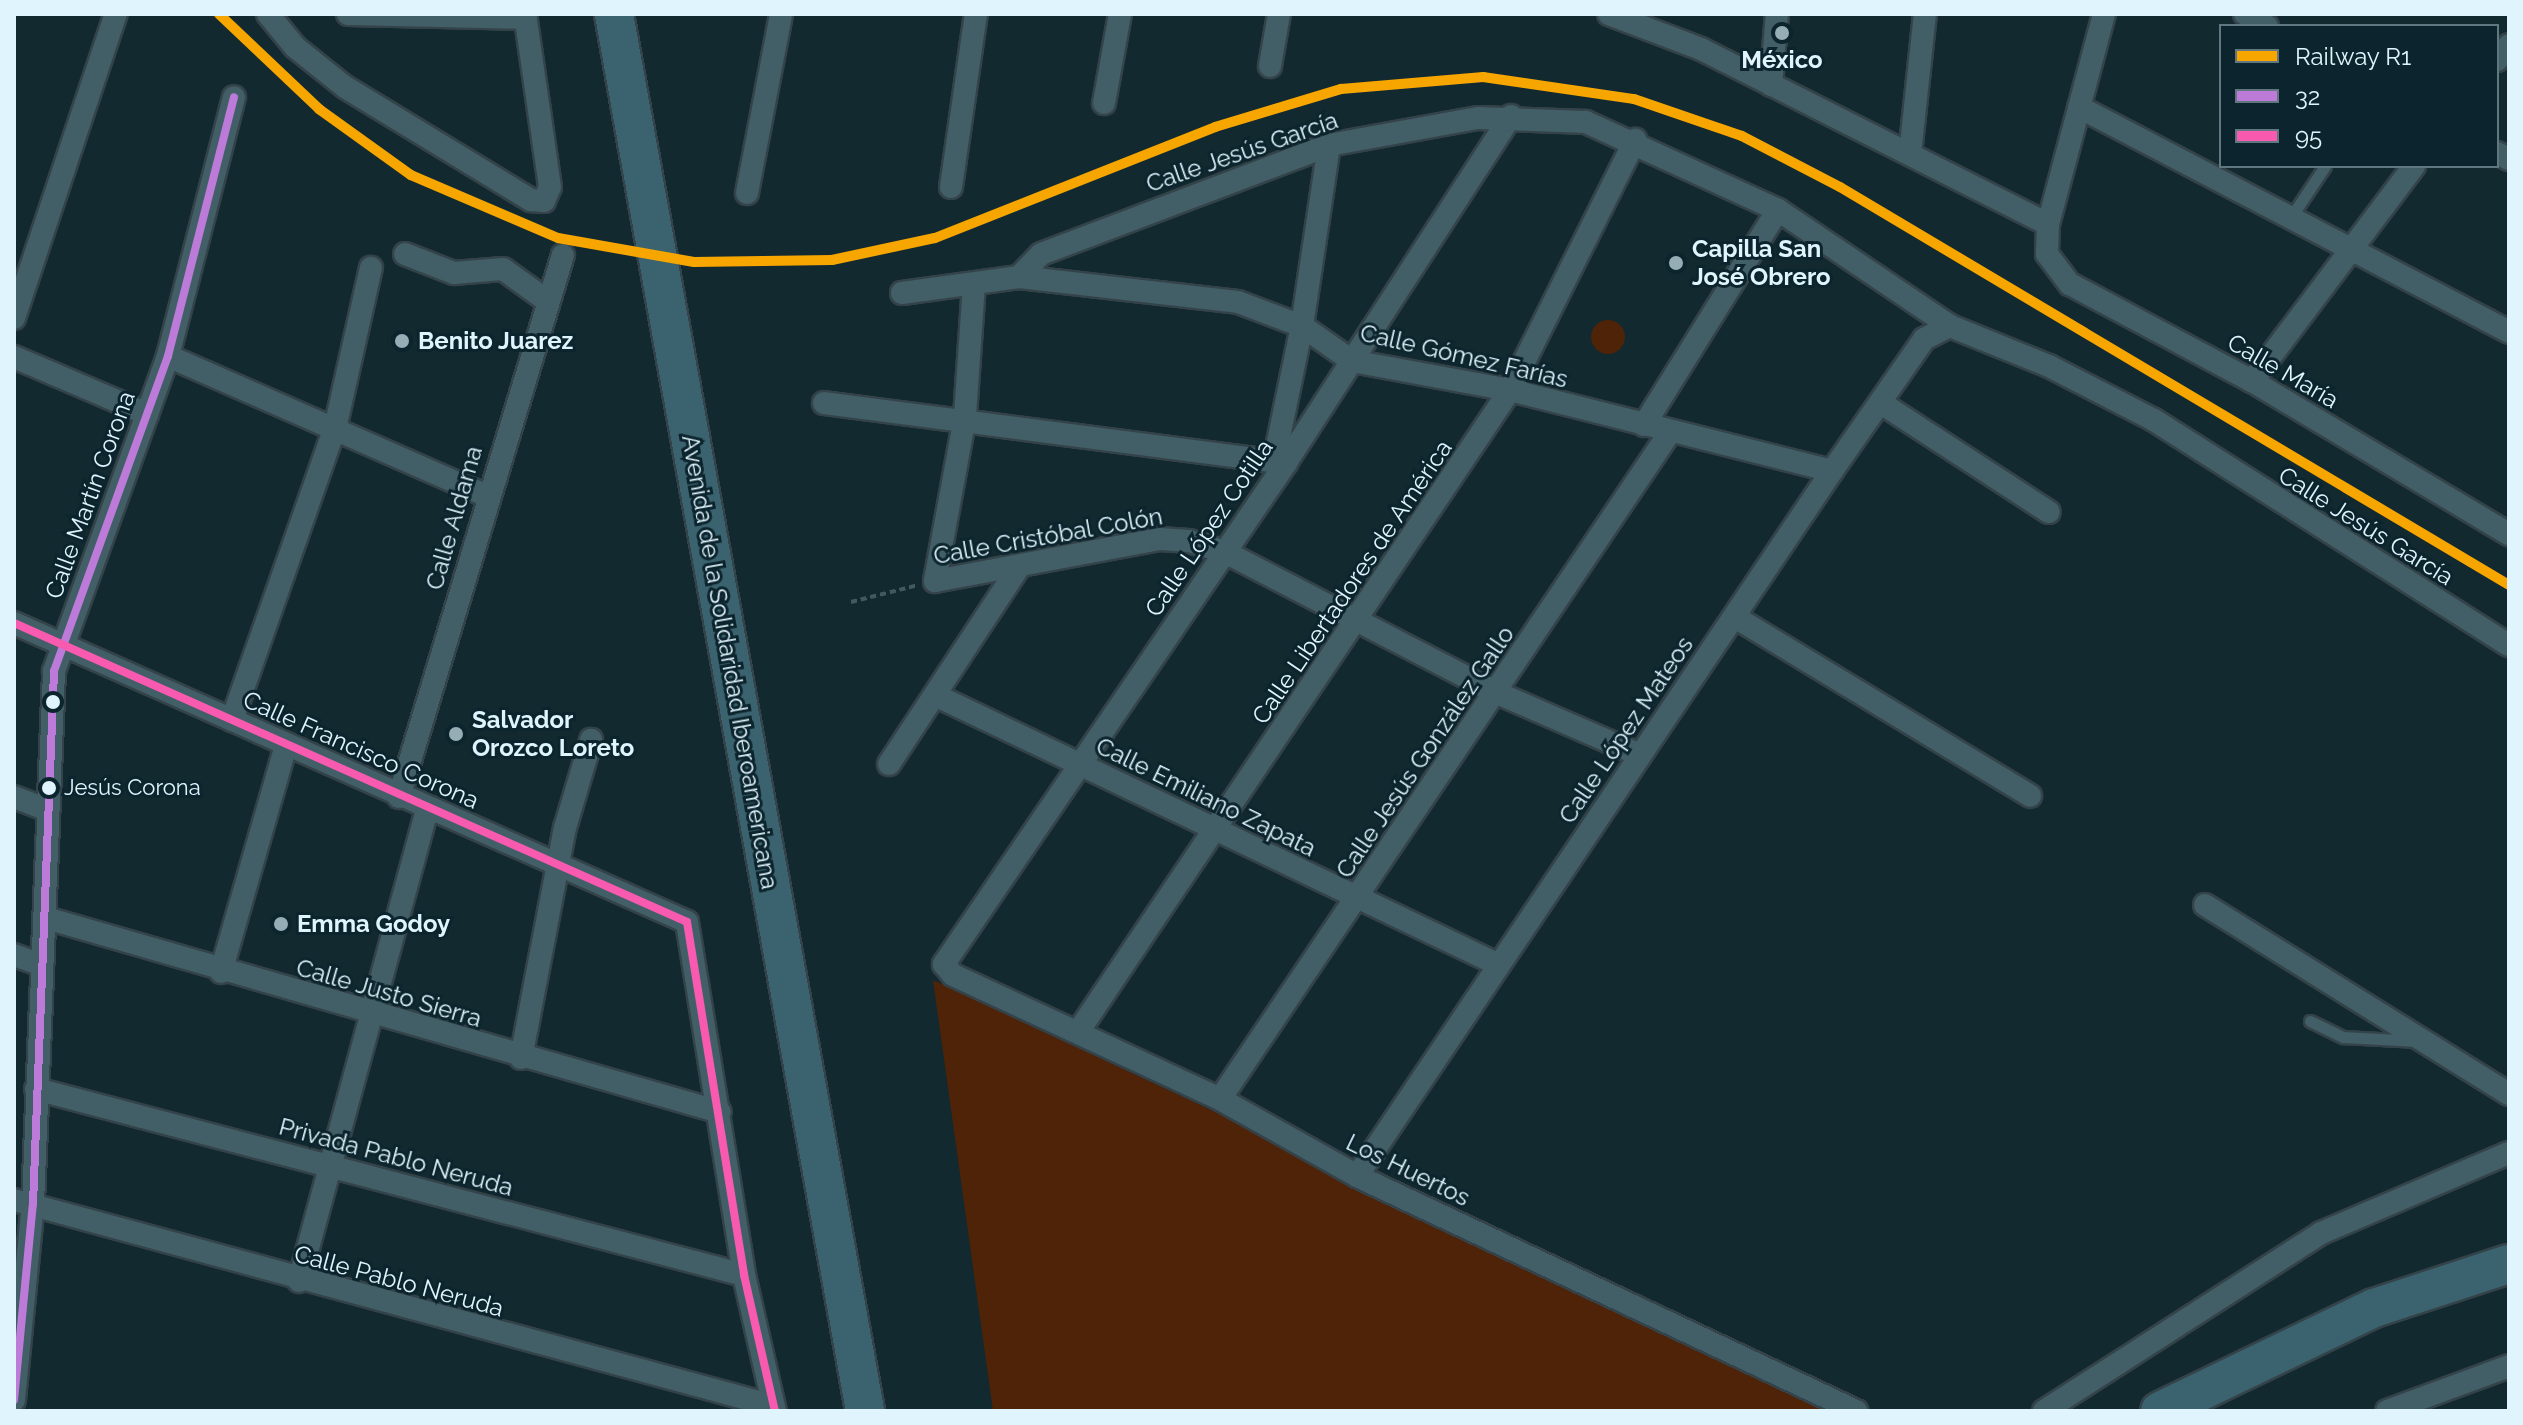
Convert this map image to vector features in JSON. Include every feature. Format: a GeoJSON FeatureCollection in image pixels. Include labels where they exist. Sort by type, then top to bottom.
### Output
{"type":"FeatureCollection","features":[{"type":"Feature","properties":{"kind":"highway","name":"Avenida de la Solidaridad Iberoamericana"},"geometry":{"type":"LineString","coordinates":[[614,14],[865,1411]]}},
{"type":"Feature","properties":{"kind":"highway"},"geometry":{"type":"LineString","coordinates":[[2160,1411],[2374,1308],[2509,1264]]}},
{"type":"Feature","properties":{"kind":"street"},"geometry":{"type":"LineString","coordinates":[[14,318],[116,14]]}},
{"type":"Feature","properties":{"kind":"street"},"geometry":{"type":"LineString","coordinates":[[268,14],[295,47],[345,87],[531,200],[544,201],[550,187],[526,16],[348,14]]}},
{"type":"Feature","properties":{"kind":"street"},"geometry":{"type":"LineString","coordinates":[[747,193],[781,14]]}},
{"type":"Feature","properties":{"kind":"street"},"geometry":{"type":"LineString","coordinates":[[951,187],[976,14]]}},
{"type":"Feature","properties":{"kind":"street"},"geometry":{"type":"LineString","coordinates":[[1104,103],[1120,14]]}},
{"type":"Feature","properties":{"kind":"street"},"geometry":{"type":"LineString","coordinates":[[1270,66],[1279,14]]}},
{"type":"Feature","properties":{"kind":"street"},"geometry":{"type":"LineString","coordinates":[[1609,14],[1771,85],[1910,154],[2047,234],[2104,14]]}},
{"type":"Feature","properties":{"kind":"street"},"geometry":{"type":"LineString","coordinates":[[1771,85],[1777,14]]}},
{"type":"Feature","properties":{"kind":"street"},"geometry":{"type":"LineString","coordinates":[[1910,154],[1925,14]]}},
{"type":"Feature","properties":{"kind":"street"},"geometry":{"type":"LineString","coordinates":[[2245,14],[2263,24]]}},
{"type":"Feature","properties":{"kind":"street","name":"Calle Martín Corona"},"geometry":{"type":"LineString","coordinates":[[14,1400],[23,1202],[37,1126],[51,701],[64,644],[168,356],[234,97]]}},
{"type":"Feature","properties":{"kind":"street"},"geometry":{"type":"LineString","coordinates":[[2079,107],[2346,251],[2509,332]]}},
{"type":"Feature","properties":{"kind":"street","name":"Calle Jesús García"},"geometry":{"type":"LineString","coordinates":[[1019,277],[1041,254],[1329,145],[1511,116],[1586,122],[1635,140],[1778,210],[1950,326],[2049,366],[2154,420],[2509,645]]}},
{"type":"Feature","properties":{"kind":"street","name":"Calle López Cotilla"},"geometry":{"type":"LineString","coordinates":[[944,964],[1077,764],[1225,552],[1280,462],[1352,361],[1511,116]]}},
{"type":"Feature","properties":{"kind":"street","name":"Calle Libertadores de América"},"geometry":{"type":"LineString","coordinates":[[1078,1032],[1217,832],[1510,390],[1635,140]]}},
{"type":"Feature","properties":{"kind":"street"},"geometry":{"type":"LineString","coordinates":[[824,403],[965,417],[1280,462],[1329,145]]}},
{"type":"Feature","properties":{"kind":"street"},"geometry":{"type":"LineString","coordinates":[[2252,381],[2346,251],[2412,168]]}},
{"type":"Feature","properties":{"kind":"street"},"geometry":{"type":"LineString","coordinates":[[1644,425],[1778,210]]}},
{"type":"Feature","properties":{"kind":"street","name":"Calle María"},"geometry":{"type":"LineString","coordinates":[[2047,234],[2070,284],[2252,381],[2507,528]]}},
{"type":"Feature","properties":{"kind":"street"},"geometry":{"type":"LineString","coordinates":[[405,254],[454,273],[503,269],[546,300]]}},
{"type":"Feature","properties":{"kind":"street","name":"Calle Aldama"},"geometry":{"type":"LineString","coordinates":[[399,797],[546,300],[563,255]]}},
{"type":"Feature","properties":{"kind":"street"},"geometry":{"type":"LineString","coordinates":[[232,720],[336,424],[371,268]]}},
{"type":"Feature","properties":{"kind":"street","name":"Calle Gómez Farías"},"geometry":{"type":"LineString","coordinates":[[902,293],[1019,277],[1238,302],[1302,326],[1352,361],[1510,390],[1832,471]]}},
{"type":"Feature","properties":{"kind":"street"},"geometry":{"type":"LineString","coordinates":[[935,581],[965,417],[974,284]]}},
{"type":"Feature","properties":{"kind":"street","name":"Calle López Mateos"},"geometry":{"type":"LineString","coordinates":[[1357,1176],[1924,339],[1950,326]]}},
{"type":"Feature","properties":{"kind":"street"},"geometry":{"type":"LineString","coordinates":[[168,356],[336,424],[487,496]]}},
{"type":"Feature","properties":{"kind":"street"},"geometry":{"type":"LineString","coordinates":[[14,357],[147,414]]}},
{"type":"Feature","properties":{"kind":"street"},"geometry":{"type":"LineString","coordinates":[[1881,403],[2049,512]]}},
{"type":"Feature","properties":{"kind":"street","name":"Calle Jesús González Gallo"},"geometry":{"type":"LineString","coordinates":[[1220,1099],[1359,898],[1670,432]]}},
{"type":"Feature","properties":{"kind":"street","name":"Calle Cristóbal Colón"},"geometry":{"type":"LineString","coordinates":[[935,581],[1160,539],[1225,552],[1354,623],[1495,692],[1640,755]]}},
{"type":"Feature","properties":{"kind":"street"},"geometry":{"type":"LineString","coordinates":[[889,764],[1019,567]]}},
{"type":"Feature","properties":{"kind":"street"},"geometry":{"type":"LineString","coordinates":[[1735,617],[2030,796]]}},
{"type":"Feature","properties":{"kind":"street","name":"Calle Francisco Corona"},"geometry":{"type":"LineString","coordinates":[[14,623],[399,797],[687,922],[720,1112]]}},
{"type":"Feature","properties":{"kind":"street","name":"Calle Emiliano Zapata"},"geometry":{"type":"LineString","coordinates":[[935,695],[1499,965]]}},
{"type":"Feature","properties":{"kind":"street"},"geometry":{"type":"LineString","coordinates":[[521,1058],[558,867],[591,740]]}},
{"type":"Feature","properties":{"kind":"street"},"geometry":{"type":"LineString","coordinates":[[221,972],[286,745]]}},
{"type":"Feature","properties":{"kind":"street"},"geometry":{"type":"LineString","coordinates":[[14,797],[48,810]]}},
{"type":"Feature","properties":{"kind":"street"},"geometry":{"type":"LineString","coordinates":[[299,1281],[427,809]]}},
{"type":"Feature","properties":{"kind":"street"},"geometry":{"type":"LineString","coordinates":[[2205,905],[2424,1041],[2506,1087]]}},
{"type":"Feature","properties":{"kind":"street","name":"Calle Justo Sierra"},"geometry":{"type":"LineString","coordinates":[[46,918],[221,972],[720,1112]]}},
{"type":"Feature","properties":{"kind":"street"},"geometry":{"type":"LineString","coordinates":[[14,955],[42,965]]}},
{"type":"Feature","properties":{"kind":"street","name":"Los Huertos"},"geometry":{"type":"LineString","coordinates":[[944,964],[953,975],[1220,1099],[1357,1176],[1856,1411]]}},
{"type":"Feature","properties":{"kind":"street","name":"Privada Pablo Neruda"},"geometry":{"type":"LineString","coordinates":[[36,1089],[744,1275]]}},
{"type":"Feature","properties":{"kind":"street"},"geometry":{"type":"LineString","coordinates":[[720,1112],[744,1275],[774,1408]]}},
{"type":"Feature","properties":{"kind":"street"},"geometry":{"type":"LineString","coordinates":[[14,1118],[37,1126]]}},
{"type":"Feature","properties":{"kind":"street"},"geometry":{"type":"LineString","coordinates":[[2044,1411],[2321,1233],[2509,1153]]}},
{"type":"Feature","properties":{"kind":"street","name":"Calle Pablo Neruda"},"geometry":{"type":"LineString","coordinates":[[23,1202],[299,1281],[774,1408]]}},
{"type":"Feature","properties":{"kind":"street"},"geometry":{"type":"LineString","coordinates":[[2387,1411],[2509,1366]]}},
{"type":"Feature","properties":{"kind":"lane"},"geometry":{"type":"LineString","coordinates":[[2289,220],[2324,168]]}},
{"type":"Feature","properties":{"kind":"lane"},"geometry":{"type":"LineString","coordinates":[[2310,1021],[2343,1037],[2424,1041]]}},
{"type":"Feature","properties":{"kind":"path","name":"Calle Cristóbal Colón"},"geometry":{"type":"LineString","coordinates":[[851,602],[935,581]]}},
{"type":"Feature","properties":{"kind":"shaded area"},"geometry":{"type":"Polygon","coordinates":[[[1608,320],[1620,325],[1625,337],[1620,349],[1608,354],[1596,349],[1591,337],[1596,325],[1608,320]]]}},
{"type":"Feature","properties":{"kind":"shaded area"},"geometry":{"type":"Polygon","coordinates":[[[933,980],[1855,1411],[993,1411],[933,980]]]}},
{"type":"Feature","properties":{"kind":"rail line","name":"R1"},"geometry":{"type":"LineString","coordinates":[[219,14],[319,109],[411,175],[558,238],[694,262],[832,260],[935,238],[1215,127],[1341,89],[1483,77],[1634,99],[1742,136],[1840,187],[2509,585]]}},
{"type":"Feature","properties":{"kind":"transit line","name":"32"},"geometry":{"type":"LineString","coordinates":[[14,1400],[33,1204],[54,671],[168,356],[234,97]]}},
{"type":"Feature","properties":{"kind":"transit line","name":"95"},"geometry":{"type":"LineString","coordinates":[[14,623],[687,922],[744,1275],[775,1411]]}},
{"type":"Feature","properties":{"kind":"place","name":"México"},"geometry":{"type":"Point","coordinates":[1782,33]}},
{"type":"Feature","properties":{"kind":"place","name":"Capilla San José Obrero"},"geometry":{"type":"Point","coordinates":[1676,263]}},
{"type":"Feature","properties":{"kind":"place","name":"Benito Juarez"},"geometry":{"type":"Point","coordinates":[402,341]}},
{"type":"Feature","properties":{"kind":"place","name":"Salvador Orozco Loreto"},"geometry":{"type":"Point","coordinates":[456,734]}},
{"type":"Feature","properties":{"kind":"place","name":"Jesús Corona"},"geometry":{"type":"Point","coordinates":[49,788]}},
{"type":"Feature","properties":{"kind":"place","name":"Emma Godoy"},"geometry":{"type":"Point","coordinates":[281,924]}}]}
